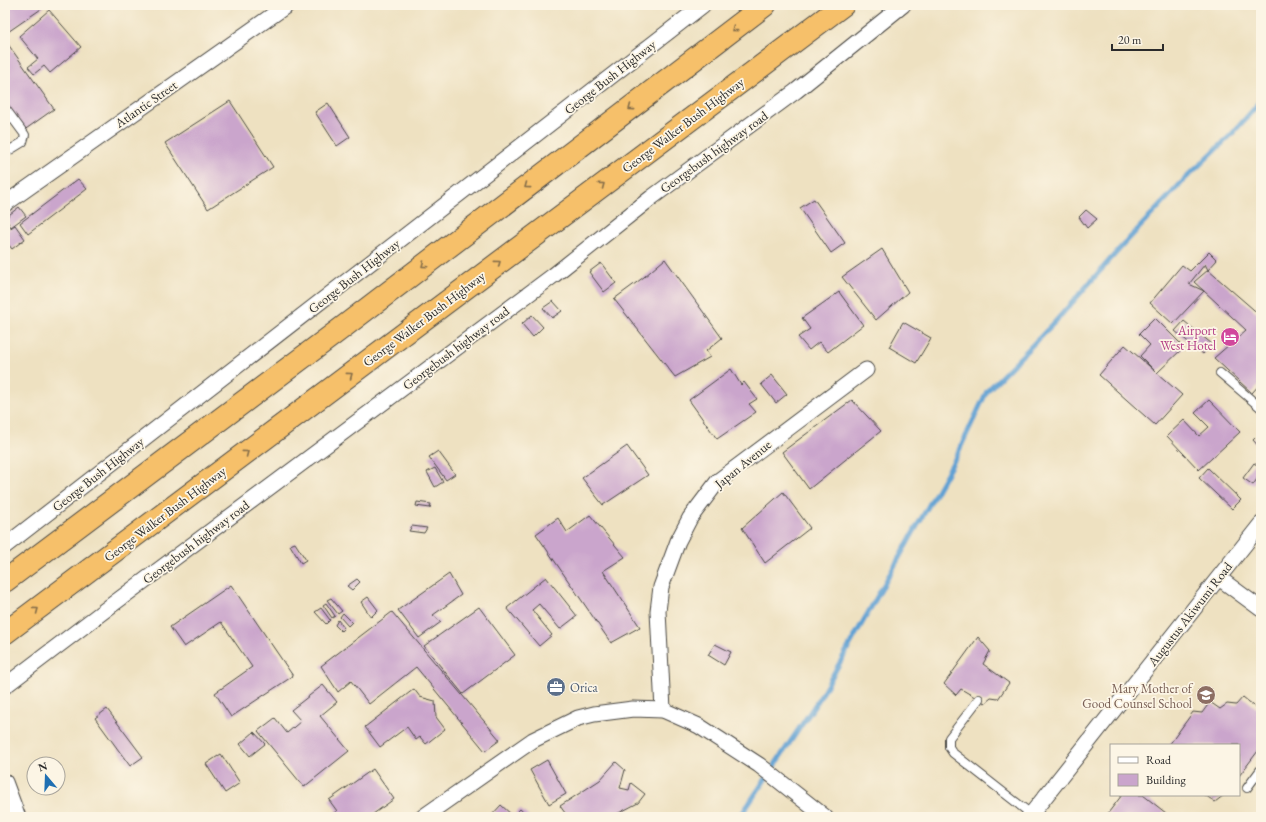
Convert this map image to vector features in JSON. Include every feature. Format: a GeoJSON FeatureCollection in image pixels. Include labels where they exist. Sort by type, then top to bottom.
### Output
{"type":"FeatureCollection","features":[{"type":"Feature","properties":{"kind":"highway"},"geometry":{"type":"LineString","coordinates":[[5,581],[338,331],[765,5]]}},
{"type":"Feature","properties":{"kind":"highway","name":"George Walker Bush Highway"},"geometry":{"type":"LineString","coordinates":[[5,633],[843,5]]}},
{"type":"Feature","properties":{"kind":"street","name":"Atlantic Street"},"geometry":{"type":"LineString","coordinates":[[5,204],[287,5]]}},
{"type":"Feature","properties":{"kind":"street","name":"George Bush Highway"},"geometry":{"type":"LineString","coordinates":[[5,546],[703,5]]}},
{"type":"Feature","properties":{"kind":"street","name":"Georgebush highway road"},"geometry":{"type":"LineString","coordinates":[[5,686],[554,275],[651,198],[796,91],[903,5]]}},
{"type":"Feature","properties":{"kind":"street","name":"Japan Avenue"},"geometry":{"type":"LineString","coordinates":[[663,710],[658,611],[661,588],[678,541],[690,518],[718,481],[866,370]]}},
{"type":"Feature","properties":{"kind":"street","name":"Augustus Akiwumi Road"},"geometry":{"type":"LineString","coordinates":[[1030,816],[1261,524]]}},
{"type":"Feature","properties":{"kind":"street"},"geometry":{"type":"LineString","coordinates":[[1219,578],[1261,609]]}},
{"type":"Feature","properties":{"kind":"street"},"geometry":{"type":"LineString","coordinates":[[423,817],[533,740],[578,718],[594,714],[633,709],[663,710],[683,718],[709,732],[759,766],[825,817]]}},
{"type":"Feature","properties":{"kind":"street"},"geometry":{"type":"LineString","coordinates":[[5,782],[18,817]]}},
{"type":"Feature","properties":{"kind":"lane"},"geometry":{"type":"LineString","coordinates":[[5,108],[25,135],[23,142],[5,153]]}},
{"type":"Feature","properties":{"kind":"lane"},"geometry":{"type":"LineString","coordinates":[[1220,373],[1261,408]]}},
{"type":"Feature","properties":{"kind":"lane"},"geometry":{"type":"LineString","coordinates":[[979,699],[949,738],[949,747],[953,753],[1030,816]]}},
{"type":"Feature","properties":{"kind":"lane"},"geometry":{"type":"LineString","coordinates":[[1247,788],[1261,770]]}},
{"type":"Feature","properties":{"kind":"building"},"geometry":{"type":"Polygon","coordinates":[[[5,5],[43,5],[44,7],[5,34],[5,5]]]}},
{"type":"Feature","properties":{"kind":"building"},"geometry":{"type":"Polygon","coordinates":[[[49,10],[81,47],[50,73],[44,66],[34,74],[28,67],[38,59],[19,36],[49,10]]]}},
{"type":"Feature","properties":{"kind":"building"},"geometry":{"type":"Polygon","coordinates":[[[5,40],[54,109],[23,131],[5,105],[5,40]]]}},
{"type":"Feature","properties":{"kind":"building"},"geometry":{"type":"Polygon","coordinates":[[[230,101],[273,167],[208,209],[165,143],[230,101]]]}},
{"type":"Feature","properties":{"kind":"building"},"geometry":{"type":"Polygon","coordinates":[[[328,103],[350,137],[337,146],[315,112],[328,103]]]}},
{"type":"Feature","properties":{"kind":"building"},"geometry":{"type":"Polygon","coordinates":[[[78,179],[87,189],[28,234],[20,223],[78,179]]]}},
{"type":"Feature","properties":{"kind":"building"},"geometry":{"type":"Polygon","coordinates":[[[814,199],[845,243],[831,253],[800,208],[814,199]]]}},
{"type":"Feature","properties":{"kind":"building"},"geometry":{"type":"Polygon","coordinates":[[[19,207],[26,216],[11,227],[5,218],[19,207]]]}},
{"type":"Feature","properties":{"kind":"building"},"geometry":{"type":"Polygon","coordinates":[[[1086,210],[1097,219],[1087,228],[1079,217],[1086,210]]]}},
{"type":"Feature","properties":{"kind":"building"},"geometry":{"type":"Polygon","coordinates":[[[15,225],[25,239],[12,249],[5,240],[5,232],[15,225]]]}},
{"type":"Feature","properties":{"kind":"building"},"geometry":{"type":"Polygon","coordinates":[[[882,249],[908,292],[876,320],[842,277],[882,249]]]}},
{"type":"Feature","properties":{"kind":"building"},"geometry":{"type":"Polygon","coordinates":[[[1209,252],[1217,260],[1208,270],[1205,264],[1189,284],[1204,291],[1173,324],[1150,303],[1182,265],[1190,271],[1209,252]]]}},
{"type":"Feature","properties":{"kind":"building"},"geometry":{"type":"Polygon","coordinates":[[[665,259],[722,338],[706,351],[710,357],[675,377],[614,299],[644,277],[665,259]]]}},
{"type":"Feature","properties":{"kind":"building"},"geometry":{"type":"Polygon","coordinates":[[[601,263],[616,283],[604,292],[589,272],[601,263]]]}},
{"type":"Feature","properties":{"kind":"building","name":"Airport West Hotel"},"geometry":{"type":"Polygon","coordinates":[[[1208,270],[1261,316],[1261,383],[1252,393],[1214,358],[1246,330],[1194,282],[1208,270]]]}},
{"type":"Feature","properties":{"kind":"building"},"geometry":{"type":"Polygon","coordinates":[[[839,292],[863,325],[828,352],[819,342],[809,350],[798,337],[810,329],[802,318],[839,292]]]}},
{"type":"Feature","properties":{"kind":"building"},"geometry":{"type":"Polygon","coordinates":[[[553,301],[562,311],[552,318],[543,308],[553,301]]]}},
{"type":"Feature","properties":{"kind":"building"},"geometry":{"type":"Polygon","coordinates":[[[532,315],[543,327],[533,337],[522,324],[532,315]]]}},
{"type":"Feature","properties":{"kind":"building"},"geometry":{"type":"Polygon","coordinates":[[[1155,318],[1184,347],[1157,373],[1182,395],[1155,425],[1099,375],[1125,345],[1156,372],[1140,356],[1150,345],[1139,334],[1155,318]]]}},
{"type":"Feature","properties":{"kind":"building","name":"Airport West Hotel"},"geometry":{"type":"Polygon","coordinates":[[[1184,321],[1212,344],[1203,354],[1175,331],[1184,321]]]}},
{"type":"Feature","properties":{"kind":"building"},"geometry":{"type":"Polygon","coordinates":[[[903,322],[931,338],[916,363],[889,347],[903,322]]]}},
{"type":"Feature","properties":{"kind":"building"},"geometry":{"type":"Polygon","coordinates":[[[731,369],[741,385],[744,382],[757,399],[749,404],[756,412],[717,439],[689,400],[731,369]]]}},
{"type":"Feature","properties":{"kind":"building"},"geometry":{"type":"Polygon","coordinates":[[[772,375],[787,394],[776,403],[761,384],[772,375]]]}},
{"type":"Feature","properties":{"kind":"building"},"geometry":{"type":"Polygon","coordinates":[[[852,400],[881,431],[809,489],[782,452],[852,400]]]}},
{"type":"Feature","properties":{"kind":"building"},"geometry":{"type":"Polygon","coordinates":[[[1209,400],[1240,432],[1199,470],[1167,436],[1184,420],[1199,436],[1209,427],[1195,413],[1209,400]]]}},
{"type":"Feature","properties":{"kind":"building"},"geometry":{"type":"Polygon","coordinates":[[[1259,434],[1261,435],[1261,449],[1253,440],[1259,434]]]}},
{"type":"Feature","properties":{"kind":"building"},"geometry":{"type":"Polygon","coordinates":[[[627,446],[648,475],[603,505],[582,478],[627,446]]]}},
{"type":"Feature","properties":{"kind":"building"},"geometry":{"type":"Polygon","coordinates":[[[438,451],[455,474],[446,480],[429,457],[438,451]]]}},
{"type":"Feature","properties":{"kind":"building"},"geometry":{"type":"Polygon","coordinates":[[[1254,463],[1261,468],[1261,473],[1253,485],[1243,478],[1254,463]]]}},
{"type":"Feature","properties":{"kind":"building"},"geometry":{"type":"Polygon","coordinates":[[[435,468],[443,482],[435,487],[427,472],[435,468]]]}},
{"type":"Feature","properties":{"kind":"building"},"geometry":{"type":"Polygon","coordinates":[[[1208,468],[1241,500],[1232,509],[1199,478],[1208,468]]]}},
{"type":"Feature","properties":{"kind":"building"},"geometry":{"type":"Polygon","coordinates":[[[783,492],[810,528],[765,563],[742,528],[783,492]]]}},
{"type":"Feature","properties":{"kind":"building"},"geometry":{"type":"Polygon","coordinates":[[[417,502],[431,504],[430,508],[416,506],[417,502]]]}},
{"type":"Feature","properties":{"kind":"building"},"geometry":{"type":"Polygon","coordinates":[[[590,515],[625,557],[603,571],[640,627],[611,643],[536,534],[558,518],[567,532],[590,515]]]}},
{"type":"Feature","properties":{"kind":"building"},"geometry":{"type":"Polygon","coordinates":[[[412,526],[427,528],[424,533],[409,531],[412,526]]]}},
{"type":"Feature","properties":{"kind":"building"},"geometry":{"type":"Polygon","coordinates":[[[295,543],[306,560],[301,563],[290,545],[295,543]]]}},
{"type":"Feature","properties":{"kind":"building"},"geometry":{"type":"Polygon","coordinates":[[[449,574],[461,595],[433,615],[441,622],[419,638],[398,610],[449,574]]]}},
{"type":"Feature","properties":{"kind":"building"},"geometry":{"type":"Polygon","coordinates":[[[546,577],[577,616],[560,629],[539,604],[532,610],[552,635],[539,646],[507,608],[546,577]]]}},
{"type":"Feature","properties":{"kind":"building"},"geometry":{"type":"Polygon","coordinates":[[[357,579],[360,582],[352,590],[347,586],[357,579]]]}},
{"type":"Feature","properties":{"kind":"building"},"geometry":{"type":"Polygon","coordinates":[[[231,585],[293,676],[231,717],[215,693],[252,667],[221,622],[184,647],[170,627],[231,585]]]}},
{"type":"Feature","properties":{"kind":"building"},"geometry":{"type":"Polygon","coordinates":[[[368,597],[378,610],[371,617],[361,602],[368,597]]]}},
{"type":"Feature","properties":{"kind":"building"},"geometry":{"type":"Polygon","coordinates":[[[331,598],[342,611],[338,614],[327,600],[331,598]]]}},
{"type":"Feature","properties":{"kind":"building"},"geometry":{"type":"Polygon","coordinates":[[[326,603],[335,616],[332,618],[323,605],[326,603]]]}},
{"type":"Feature","properties":{"kind":"building"},"geometry":{"type":"Polygon","coordinates":[[[479,607],[515,655],[463,694],[424,646],[479,607]]]}},
{"type":"Feature","properties":{"kind":"building"},"geometry":{"type":"Polygon","coordinates":[[[321,608],[330,620],[326,624],[315,612],[321,608]]]}},
{"type":"Feature","properties":{"kind":"building"},"geometry":{"type":"Polygon","coordinates":[[[392,612],[500,740],[485,751],[416,667],[369,704],[351,681],[338,692],[321,666],[392,612]]]}},
{"type":"Feature","properties":{"kind":"building"},"geometry":{"type":"Polygon","coordinates":[[[343,613],[352,622],[348,626],[340,617],[343,613]]]}},
{"type":"Feature","properties":{"kind":"building"},"geometry":{"type":"Polygon","coordinates":[[[338,620],[344,628],[341,631],[335,625],[338,620]]]}},
{"type":"Feature","properties":{"kind":"building"},"geometry":{"type":"Polygon","coordinates":[[[978,637],[990,651],[983,664],[1009,683],[998,699],[991,698],[985,703],[961,689],[956,695],[944,684],[978,637]]]}},
{"type":"Feature","properties":{"kind":"building"},"geometry":{"type":"Polygon","coordinates":[[[715,644],[731,652],[724,665],[708,655],[715,644]]]}},
{"type":"Feature","properties":{"kind":"building"},"geometry":{"type":"Polygon","coordinates":[[[323,685],[337,702],[320,716],[349,751],[304,787],[258,731],[275,718],[287,733],[301,721],[291,710],[323,685]]]}},
{"type":"Feature","properties":{"kind":"building"},"geometry":{"type":"Polygon","coordinates":[[[414,689],[420,697],[435,701],[436,717],[445,729],[426,744],[420,737],[416,740],[407,727],[380,747],[365,727],[414,689]]]}},
{"type":"Feature","properties":{"kind":"building"},"geometry":{"type":"Polygon","coordinates":[[[1243,697],[1259,710],[1261,747],[1240,775],[1240,744],[1170,744],[1193,712],[1202,713],[1210,702],[1220,709],[1227,704],[1236,705],[1243,697]]]}},
{"type":"Feature","properties":{"kind":"building"},"geometry":{"type":"Polygon","coordinates":[[[107,709],[143,757],[130,766],[95,718],[107,709]]]}},
{"type":"Feature","properties":{"kind":"building"},"geometry":{"type":"Polygon","coordinates":[[[254,732],[265,744],[250,756],[240,744],[254,732]]]}},
{"type":"Feature","properties":{"kind":"building"},"geometry":{"type":"Polygon","coordinates":[[[221,754],[240,783],[225,793],[206,764],[221,754]]]}},
{"type":"Feature","properties":{"kind":"building"},"geometry":{"type":"Polygon","coordinates":[[[547,760],[566,794],[549,804],[530,770],[547,760]]]}},
{"type":"Feature","properties":{"kind":"building"},"geometry":{"type":"Polygon","coordinates":[[[616,762],[625,770],[620,788],[629,790],[631,783],[645,794],[638,803],[611,817],[568,817],[560,806],[600,780],[616,762]]]}},
{"type":"Feature","properties":{"kind":"building"},"geometry":{"type":"Polygon","coordinates":[[[373,769],[394,799],[369,817],[328,817],[337,811],[329,800],[373,769]]]}},
{"type":"Feature","properties":{"kind":"building"},"geometry":{"type":"Polygon","coordinates":[[[1121,796],[1144,796],[1171,817],[1105,817],[1121,796]]]}},
{"type":"Feature","properties":{"kind":"building"},"geometry":{"type":"Polygon","coordinates":[[[1206,796],[1223,796],[1215,802],[1206,796]]]}},
{"type":"Feature","properties":{"kind":"building"},"geometry":{"type":"Polygon","coordinates":[[[501,805],[513,816],[520,809],[529,817],[490,817],[501,805]]]}},
{"type":"Feature","properties":{"kind":"waterway"},"geometry":{"type":"LineString","coordinates":[[740,817],[821,696],[956,457],[987,391],[1055,322],[1123,245],[1185,179],[1231,135],[1261,101]]}},
{"type":"Feature","properties":{"kind":"place","name":"Airport West Hotel"},"geometry":{"type":"Point","coordinates":[1230,337]}},
{"type":"Feature","properties":{"kind":"place","name":"Orica"},"geometry":{"type":"Point","coordinates":[556,687]}},
{"type":"Feature","properties":{"kind":"place","name":"Mary Mother of Good Counsel School"},"geometry":{"type":"Point","coordinates":[1206,695]}}]}
